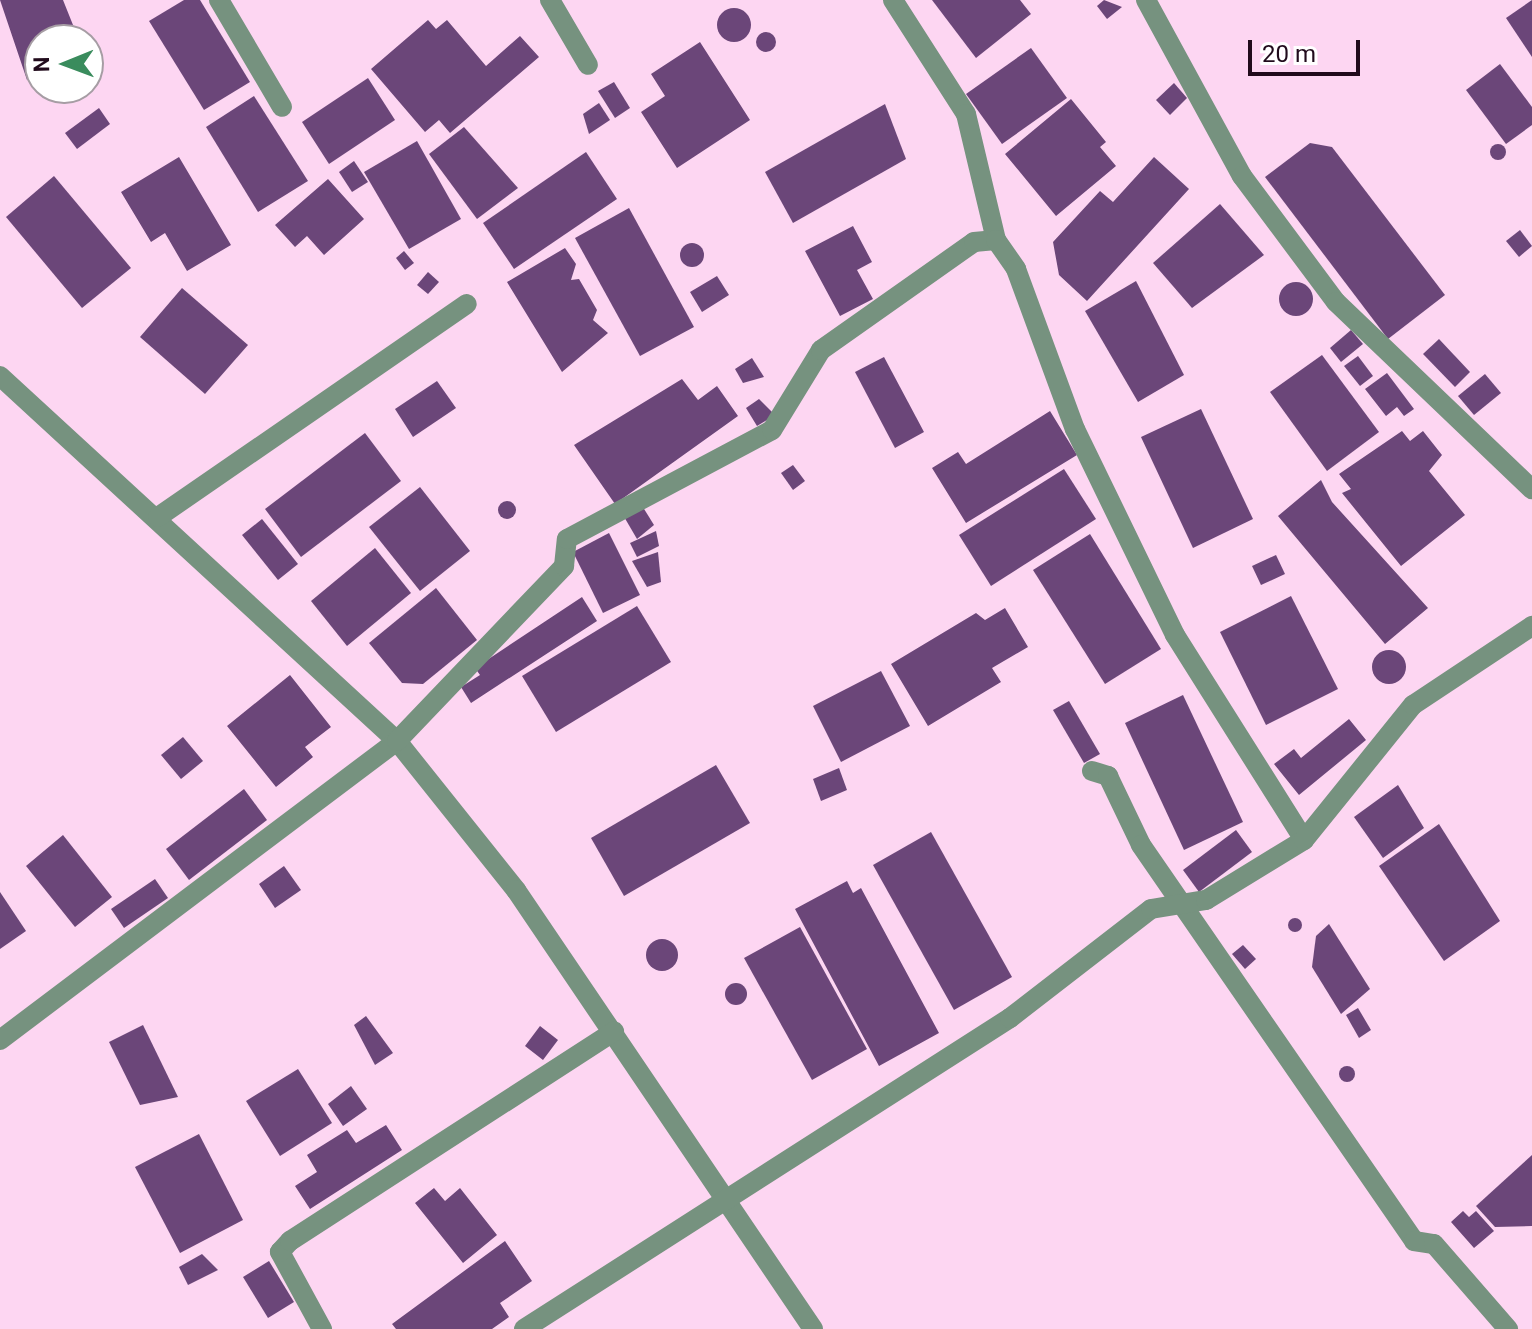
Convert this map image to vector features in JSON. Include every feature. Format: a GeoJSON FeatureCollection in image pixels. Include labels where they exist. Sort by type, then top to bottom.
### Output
{"type":"FeatureCollection","features":[{"type":"Feature","properties":{"kind":"street"},"geometry":{"type":"LineString","coordinates":[[219,0],[282,107]]}},
{"type":"Feature","properties":{"kind":"street"},"geometry":{"type":"LineString","coordinates":[[550,0],[588,65]]}},
{"type":"Feature","properties":{"kind":"street"},"geometry":{"type":"LineString","coordinates":[[893,0],[966,114],[996,240],[1016,269],[1075,429],[1175,635],[1304,840]]}},
{"type":"Feature","properties":{"kind":"street"},"geometry":{"type":"LineString","coordinates":[[1146,0],[1242,176],[1336,302],[1532,489]]}},
{"type":"Feature","properties":{"kind":"street"},"geometry":{"type":"LineString","coordinates":[[0,1040],[397,741],[564,566],[567,539],[772,430],[821,350],[960,250],[996,240]]}},
{"type":"Feature","properties":{"kind":"street"},"geometry":{"type":"LineString","coordinates":[[158,517],[467,304]]}},
{"type":"Feature","properties":{"kind":"street"},"geometry":{"type":"LineString","coordinates":[[0,376],[158,517],[397,741],[516,890],[813,1329]]}},
{"type":"Feature","properties":{"kind":"street"},"geometry":{"type":"LineString","coordinates":[[524,1329],[724,1195],[1010,1018],[1151,909],[1206,900],[1304,840],[1413,705],[1532,626]]}},
{"type":"Feature","properties":{"kind":"street"},"geometry":{"type":"LineString","coordinates":[[1092,771],[1108,776],[1141,845],[1186,903],[1414,1241],[1434,1244],[1508,1329]]}},
{"type":"Feature","properties":{"kind":"street"},"geometry":{"type":"LineString","coordinates":[[322,1329],[280,1252],[290,1241],[614,1031]]}},
{"type":"Feature","properties":{"kind":"building"},"geometry":{"type":"Polygon","coordinates":[[[0,0],[63,0],[73,24],[24,24],[24,71],[0,0]]]}},
{"type":"Feature","properties":{"kind":"building"},"geometry":{"type":"Polygon","coordinates":[[[184,0],[200,0],[250,82],[204,110],[149,21],[184,0]]]}},
{"type":"Feature","properties":{"kind":"building"},"geometry":{"type":"Polygon","coordinates":[[[932,0],[1020,0],[1031,14],[976,58],[932,0]]]}},
{"type":"Feature","properties":{"kind":"building"},"geometry":{"type":"Polygon","coordinates":[[[1104,0],[1122,7],[1107,19],[1097,6],[1104,0]]]}},
{"type":"Feature","properties":{"kind":"building"},"geometry":{"type":"Polygon","coordinates":[[[1532,0],[1532,57],[1506,18],[1532,0]]]}},
{"type":"Feature","properties":{"kind":"building"},"geometry":{"type":"Polygon","coordinates":[[[734,8],[746,13],[751,25],[746,37],[734,42],[722,37],[717,25],[722,13],[734,8]]]}},
{"type":"Feature","properties":{"kind":"building"},"geometry":{"type":"Polygon","coordinates":[[[428,20],[436,29],[447,20],[486,66],[520,36],[539,57],[450,133],[439,120],[425,132],[371,69],[428,20]]]}},
{"type":"Feature","properties":{"kind":"building"},"geometry":{"type":"Polygon","coordinates":[[[766,32],[773,35],[776,42],[773,49],[766,52],[759,49],[756,42],[759,35],[766,32]]]}},
{"type":"Feature","properties":{"kind":"building"},"geometry":{"type":"Polygon","coordinates":[[[700,42],[750,120],[677,168],[641,112],[665,96],[651,74],[700,42]]]}},
{"type":"Feature","properties":{"kind":"building"},"geometry":{"type":"Polygon","coordinates":[[[1031,48],[1067,98],[1002,144],[966,94],[1031,48]]]}},
{"type":"Feature","properties":{"kind":"building"},"geometry":{"type":"Polygon","coordinates":[[[1500,64],[1532,107],[1532,125],[1506,144],[1466,90],[1500,64]]]}},
{"type":"Feature","properties":{"kind":"building"},"geometry":{"type":"Polygon","coordinates":[[[368,78],[395,120],[329,164],[302,122],[368,78]]]}},
{"type":"Feature","properties":{"kind":"building"},"geometry":{"type":"Polygon","coordinates":[[[614,82],[630,108],[615,118],[598,91],[614,82]]]}},
{"type":"Feature","properties":{"kind":"building"},"geometry":{"type":"Polygon","coordinates":[[[1174,83],[1187,98],[1170,115],[1156,100],[1174,83]]]}},
{"type":"Feature","properties":{"kind":"building"},"geometry":{"type":"Polygon","coordinates":[[[254,96],[308,181],[258,212],[206,127],[254,96]]]}},
{"type":"Feature","properties":{"kind":"building"},"geometry":{"type":"Polygon","coordinates":[[[1071,99],[1106,142],[1100,147],[1116,166],[1056,216],[1005,154],[1071,99]]]}},
{"type":"Feature","properties":{"kind":"building"},"geometry":{"type":"Polygon","coordinates":[[[599,103],[610,120],[589,134],[583,114],[599,103]]]}},
{"type":"Feature","properties":{"kind":"building"},"geometry":{"type":"Polygon","coordinates":[[[885,104],[906,159],[793,223],[765,172],[885,104]]]}},
{"type":"Feature","properties":{"kind":"building"},"geometry":{"type":"Polygon","coordinates":[[[99,108],[110,124],[77,149],[65,133],[99,108]]]}},
{"type":"Feature","properties":{"kind":"building"},"geometry":{"type":"Polygon","coordinates":[[[464,127],[518,188],[477,219],[429,154],[464,127]]]}},
{"type":"Feature","properties":{"kind":"building"},"geometry":{"type":"Polygon","coordinates":[[[417,141],[461,219],[409,249],[364,172],[417,141]]]}},
{"type":"Feature","properties":{"kind":"building"},"geometry":{"type":"Polygon","coordinates":[[[1310,143],[1332,147],[1445,295],[1388,339],[1265,177],[1310,143]]]}},
{"type":"Feature","properties":{"kind":"building"},"geometry":{"type":"Polygon","coordinates":[[[1498,144],[1504,146],[1504,158],[1498,160],[1492,158],[1490,152],[1492,146],[1498,144]]]}},
{"type":"Feature","properties":{"kind":"building"},"geometry":{"type":"Polygon","coordinates":[[[586,152],[617,199],[514,269],[483,223],[586,152]]]}},
{"type":"Feature","properties":{"kind":"building"},"geometry":{"type":"Polygon","coordinates":[[[179,157],[231,245],[187,271],[165,233],[151,242],[121,192],[179,157]]]}},
{"type":"Feature","properties":{"kind":"building"},"geometry":{"type":"Polygon","coordinates":[[[1154,157],[1189,189],[1087,301],[1059,275],[1053,242],[1100,191],[1113,202],[1154,157]]]}},
{"type":"Feature","properties":{"kind":"building"},"geometry":{"type":"Polygon","coordinates":[[[354,161],[368,182],[352,192],[339,172],[354,161]]]}},
{"type":"Feature","properties":{"kind":"building"},"geometry":{"type":"Polygon","coordinates":[[[54,176],[131,268],[82,308],[6,217],[54,176]]]}},
{"type":"Feature","properties":{"kind":"building"},"geometry":{"type":"Polygon","coordinates":[[[328,179],[364,219],[324,255],[307,236],[295,247],[275,225],[328,179]]]}},
{"type":"Feature","properties":{"kind":"building"},"geometry":{"type":"Polygon","coordinates":[[[1220,204],[1264,255],[1192,308],[1153,263],[1220,204]]]}},
{"type":"Feature","properties":{"kind":"building"},"geometry":{"type":"Polygon","coordinates":[[[629,208],[694,327],[640,356],[575,238],[629,208]]]}},
{"type":"Feature","properties":{"kind":"building"},"geometry":{"type":"Polygon","coordinates":[[[853,226],[872,262],[857,270],[873,299],[840,316],[805,251],[853,226]]]}},
{"type":"Feature","properties":{"kind":"building"},"geometry":{"type":"Polygon","coordinates":[[[1520,230],[1532,246],[1519,257],[1506,241],[1520,230]]]}},
{"type":"Feature","properties":{"kind":"building"},"geometry":{"type":"Polygon","coordinates":[[[692,243],[701,246],[704,255],[701,264],[692,267],[683,264],[680,255],[683,246],[692,243]]]}},
{"type":"Feature","properties":{"kind":"building"},"geometry":{"type":"Polygon","coordinates":[[[565,248],[576,264],[571,280],[579,279],[597,310],[593,320],[608,333],[562,372],[507,282],[565,248]]]}},
{"type":"Feature","properties":{"kind":"building"},"geometry":{"type":"Polygon","coordinates":[[[404,251],[414,263],[405,270],[396,258],[404,251]]]}},
{"type":"Feature","properties":{"kind":"building"},"geometry":{"type":"Polygon","coordinates":[[[428,272],[439,282],[428,294],[417,285],[428,272]]]}},
{"type":"Feature","properties":{"kind":"building"},"geometry":{"type":"Polygon","coordinates":[[[717,276],[729,295],[702,312],[690,292],[717,276]]]}},
{"type":"Feature","properties":{"kind":"building"},"geometry":{"type":"Polygon","coordinates":[[[1136,281],[1184,375],[1138,402],[1085,311],[1136,281]]]}},
{"type":"Feature","properties":{"kind":"building"},"geometry":{"type":"Polygon","coordinates":[[[1296,282],[1308,287],[1313,299],[1308,311],[1296,316],[1284,311],[1279,299],[1284,287],[1296,282]]]}},
{"type":"Feature","properties":{"kind":"building"},"geometry":{"type":"Polygon","coordinates":[[[182,288],[248,345],[205,394],[140,337],[182,288]]]}},
{"type":"Feature","properties":{"kind":"building"},"geometry":{"type":"Polygon","coordinates":[[[1351,330],[1363,344],[1341,362],[1330,348],[1351,330]]]}},
{"type":"Feature","properties":{"kind":"building"},"geometry":{"type":"Polygon","coordinates":[[[1439,339],[1470,372],[1455,387],[1423,354],[1439,339]]]}},
{"type":"Feature","properties":{"kind":"building"},"geometry":{"type":"Polygon","coordinates":[[[1322,355],[1379,432],[1327,471],[1270,392],[1322,355]]]}},
{"type":"Feature","properties":{"kind":"building"},"geometry":{"type":"Polygon","coordinates":[[[1358,356],[1373,376],[1360,386],[1344,366],[1358,356]]]}},
{"type":"Feature","properties":{"kind":"building"},"geometry":{"type":"Polygon","coordinates":[[[884,357],[924,432],[895,448],[855,372],[884,357]]]}},
{"type":"Feature","properties":{"kind":"building"},"geometry":{"type":"Polygon","coordinates":[[[752,358],[764,377],[743,383],[735,369],[752,358]]]}},
{"type":"Feature","properties":{"kind":"building"},"geometry":{"type":"Polygon","coordinates":[[[1387,373],[1414,409],[1404,416],[1397,407],[1386,416],[1365,389],[1387,373]]]}},
{"type":"Feature","properties":{"kind":"building"},"geometry":{"type":"Polygon","coordinates":[[[1485,374],[1501,393],[1474,415],[1458,396],[1485,374]]]}},
{"type":"Feature","properties":{"kind":"building"},"geometry":{"type":"Polygon","coordinates":[[[682,379],[698,400],[717,386],[738,416],[615,504],[574,445],[682,379]]]}},
{"type":"Feature","properties":{"kind":"building"},"geometry":{"type":"Polygon","coordinates":[[[437,381],[456,408],[413,437],[395,409],[437,381]]]}},
{"type":"Feature","properties":{"kind":"building"},"geometry":{"type":"Polygon","coordinates":[[[759,399],[775,415],[757,426],[746,408],[759,399]]]}},
{"type":"Feature","properties":{"kind":"building"},"geometry":{"type":"Polygon","coordinates":[[[1201,409],[1253,519],[1193,548],[1141,437],[1201,409]]]}},
{"type":"Feature","properties":{"kind":"building"},"geometry":{"type":"Polygon","coordinates":[[[1050,411],[1077,455],[966,523],[932,468],[958,452],[966,464],[1050,411]]]}},
{"type":"Feature","properties":{"kind":"building"},"geometry":{"type":"Polygon","coordinates":[[[1402,431],[1410,441],[1423,431],[1442,455],[1429,471],[1465,515],[1401,566],[1342,493],[1351,489],[1339,474],[1402,431]]]}},
{"type":"Feature","properties":{"kind":"building"},"geometry":{"type":"Polygon","coordinates":[[[365,433],[401,481],[301,557],[265,509],[365,433]]]}},
{"type":"Feature","properties":{"kind":"building"},"geometry":{"type":"Polygon","coordinates":[[[793,465],[805,481],[793,490],[781,473],[793,465]]]}},
{"type":"Feature","properties":{"kind":"building"},"geometry":{"type":"Polygon","coordinates":[[[1064,469],[1096,519],[991,586],[959,535],[1064,469]]]}},
{"type":"Feature","properties":{"kind":"building"},"geometry":{"type":"Polygon","coordinates":[[[1321,480],[1332,502],[1428,608],[1385,644],[1278,516],[1321,480]]]}},
{"type":"Feature","properties":{"kind":"building"},"geometry":{"type":"Polygon","coordinates":[[[420,487],[470,551],[420,591],[369,527],[420,487]]]}},
{"type":"Feature","properties":{"kind":"building"},"geometry":{"type":"Polygon","coordinates":[[[503,501],[511,501],[516,510],[514,517],[503,519],[498,514],[498,506],[503,501]]]}},
{"type":"Feature","properties":{"kind":"building"},"geometry":{"type":"Polygon","coordinates":[[[641,504],[654,525],[637,539],[623,515],[641,504]]]}},
{"type":"Feature","properties":{"kind":"building"},"geometry":{"type":"Polygon","coordinates":[[[262,519],[298,564],[278,580],[242,535],[262,519]]]}},
{"type":"Feature","properties":{"kind":"building"},"geometry":{"type":"Polygon","coordinates":[[[656,531],[659,546],[637,557],[630,543],[656,531]]]}},
{"type":"Feature","properties":{"kind":"building"},"geometry":{"type":"Polygon","coordinates":[[[609,533],[640,595],[603,613],[573,552],[609,533]]]}},
{"type":"Feature","properties":{"kind":"building"},"geometry":{"type":"Polygon","coordinates":[[[1090,534],[1161,649],[1105,684],[1033,570],[1090,534]]]}},
{"type":"Feature","properties":{"kind":"building"},"geometry":{"type":"Polygon","coordinates":[[[375,548],[411,593],[347,646],[311,601],[375,548]]]}},
{"type":"Feature","properties":{"kind":"building"},"geometry":{"type":"Polygon","coordinates":[[[658,552],[661,582],[647,587],[632,561],[658,552]]]}},
{"type":"Feature","properties":{"kind":"building"},"geometry":{"type":"Polygon","coordinates":[[[1276,555],[1285,574],[1261,585],[1252,566],[1276,555]]]}},
{"type":"Feature","properties":{"kind":"building"},"geometry":{"type":"Polygon","coordinates":[[[436,588],[477,640],[423,684],[402,683],[369,643],[436,588]]]}},
{"type":"Feature","properties":{"kind":"building"},"geometry":{"type":"Polygon","coordinates":[[[1291,596],[1338,689],[1266,725],[1220,632],[1291,596]]]}},
{"type":"Feature","properties":{"kind":"building"},"geometry":{"type":"Polygon","coordinates":[[[582,597],[597,621],[471,703],[461,687],[480,675],[475,668],[582,597]]]}},
{"type":"Feature","properties":{"kind":"building"},"geometry":{"type":"Polygon","coordinates":[[[637,606],[671,662],[556,732],[522,676],[637,606]]]}},
{"type":"Feature","properties":{"kind":"building"},"geometry":{"type":"Polygon","coordinates":[[[1005,608],[1028,647],[992,668],[1001,682],[928,726],[891,664],[976,613],[985,620],[1005,608]]]}},
{"type":"Feature","properties":{"kind":"building"},"geometry":{"type":"Polygon","coordinates":[[[1389,650],[1401,655],[1406,667],[1401,679],[1389,684],[1377,679],[1372,667],[1377,655],[1389,650]]]}},
{"type":"Feature","properties":{"kind":"building"},"geometry":{"type":"Polygon","coordinates":[[[881,671],[910,726],[841,762],[813,706],[881,671]]]}},
{"type":"Feature","properties":{"kind":"building"},"geometry":{"type":"Polygon","coordinates":[[[290,675],[331,727],[305,747],[313,757],[276,787],[227,726],[290,675]]]}},
{"type":"Feature","properties":{"kind":"building"},"geometry":{"type":"Polygon","coordinates":[[[1183,695],[1243,822],[1184,850],[1125,723],[1183,695]]]}},
{"type":"Feature","properties":{"kind":"building"},"geometry":{"type":"Polygon","coordinates":[[[1069,701],[1100,754],[1084,763],[1053,710],[1069,701]]]}},
{"type":"Feature","properties":{"kind":"building"},"geometry":{"type":"Polygon","coordinates":[[[1349,719],[1366,740],[1299,795],[1274,764],[1294,749],[1301,758],[1349,719]]]}},
{"type":"Feature","properties":{"kind":"building"},"geometry":{"type":"Polygon","coordinates":[[[183,737],[203,761],[181,779],[161,755],[183,737]]]}},
{"type":"Feature","properties":{"kind":"building"},"geometry":{"type":"Polygon","coordinates":[[[716,765],[750,823],[624,896],[591,838],[716,765]]]}},
{"type":"Feature","properties":{"kind":"building"},"geometry":{"type":"Polygon","coordinates":[[[839,768],[847,790],[821,801],[813,779],[839,768]]]}},
{"type":"Feature","properties":{"kind":"building"},"geometry":{"type":"Polygon","coordinates":[[[1398,785],[1424,828],[1383,858],[1354,817],[1398,785]]]}},
{"type":"Feature","properties":{"kind":"building"},"geometry":{"type":"Polygon","coordinates":[[[244,789],[267,820],[189,880],[166,849],[244,789]]]}},
{"type":"Feature","properties":{"kind":"building"},"geometry":{"type":"Polygon","coordinates":[[[1439,824],[1500,921],[1444,961],[1379,866],[1439,824]]]}},
{"type":"Feature","properties":{"kind":"building"},"geometry":{"type":"Polygon","coordinates":[[[1236,830],[1252,852],[1199,892],[1183,870],[1236,830]]]}},
{"type":"Feature","properties":{"kind":"building"},"geometry":{"type":"Polygon","coordinates":[[[931,832],[1012,977],[954,1010],[873,865],[931,832]]]}},
{"type":"Feature","properties":{"kind":"building"},"geometry":{"type":"Polygon","coordinates":[[[63,835],[112,897],[75,927],[26,866],[63,835]]]}},
{"type":"Feature","properties":{"kind":"building"},"geometry":{"type":"Polygon","coordinates":[[[284,866],[301,890],[275,908],[259,884],[284,866]]]}},
{"type":"Feature","properties":{"kind":"building"},"geometry":{"type":"Polygon","coordinates":[[[155,879],[168,898],[124,928],[111,909],[155,879]]]}},
{"type":"Feature","properties":{"kind":"building"},"geometry":{"type":"Polygon","coordinates":[[[847,881],[853,893],[861,888],[939,1033],[879,1066],[795,909],[847,881]]]}},
{"type":"Feature","properties":{"kind":"building"},"geometry":{"type":"Polygon","coordinates":[[[0,892],[26,931],[0,949],[0,892]]]}},
{"type":"Feature","properties":{"kind":"building"},"geometry":{"type":"Polygon","coordinates":[[[1295,918],[1302,925],[1295,932],[1288,925],[1295,918]]]}},
{"type":"Feature","properties":{"kind":"building"},"geometry":{"type":"Polygon","coordinates":[[[1329,924],[1370,989],[1341,1014],[1312,967],[1316,936],[1329,924]]]}},
{"type":"Feature","properties":{"kind":"building"},"geometry":{"type":"Polygon","coordinates":[[[800,927],[867,1049],[812,1080],[744,958],[800,927]]]}},
{"type":"Feature","properties":{"kind":"building"},"geometry":{"type":"Polygon","coordinates":[[[662,939],[674,943],[678,955],[674,967],[662,971],[650,967],[646,955],[650,943],[662,939]]]}},
{"type":"Feature","properties":{"kind":"building"},"geometry":{"type":"Polygon","coordinates":[[[1243,945],[1256,959],[1245,969],[1232,954],[1243,945]]]}},
{"type":"Feature","properties":{"kind":"building"},"geometry":{"type":"Polygon","coordinates":[[[736,983],[744,986],[747,994],[744,1002],[736,1005],[728,1002],[725,994],[728,986],[736,983]]]}},
{"type":"Feature","properties":{"kind":"building"},"geometry":{"type":"Polygon","coordinates":[[[1358,1008],[1371,1030],[1359,1038],[1346,1015],[1358,1008]]]}},
{"type":"Feature","properties":{"kind":"building"},"geometry":{"type":"Polygon","coordinates":[[[366,1016],[393,1053],[375,1065],[354,1025],[366,1016]]]}},
{"type":"Feature","properties":{"kind":"building"},"geometry":{"type":"Polygon","coordinates":[[[143,1025],[178,1097],[140,1105],[109,1042],[143,1025]]]}},
{"type":"Feature","properties":{"kind":"building"},"geometry":{"type":"Polygon","coordinates":[[[540,1026],[558,1040],[543,1060],[525,1046],[540,1026]]]}},
{"type":"Feature","properties":{"kind":"building"},"geometry":{"type":"Polygon","coordinates":[[[1347,1066],[1353,1068],[1353,1080],[1347,1082],[1341,1080],[1339,1074],[1341,1068],[1347,1066]]]}},
{"type":"Feature","properties":{"kind":"building"},"geometry":{"type":"Polygon","coordinates":[[[298,1069],[332,1123],[280,1156],[246,1101],[298,1069]]]}},
{"type":"Feature","properties":{"kind":"building"},"geometry":{"type":"Polygon","coordinates":[[[351,1086],[367,1109],[343,1126],[328,1104],[351,1086]]]}},
{"type":"Feature","properties":{"kind":"building"},"geometry":{"type":"Polygon","coordinates":[[[386,1125],[402,1150],[310,1209],[295,1186],[317,1172],[307,1155],[347,1130],[356,1143],[386,1125]]]}},
{"type":"Feature","properties":{"kind":"building"},"geometry":{"type":"Polygon","coordinates":[[[199,1134],[243,1220],[180,1253],[135,1167],[199,1134]]]}},
{"type":"Feature","properties":{"kind":"building"},"geometry":{"type":"Polygon","coordinates":[[[1532,1155],[1532,1226],[1495,1227],[1476,1206],[1532,1155]]]}},
{"type":"Feature","properties":{"kind":"building"},"geometry":{"type":"Polygon","coordinates":[[[434,1188],[445,1201],[460,1188],[497,1235],[463,1263],[415,1203],[434,1188]]]}},
{"type":"Feature","properties":{"kind":"building"},"geometry":{"type":"Polygon","coordinates":[[[1463,1211],[1469,1217],[1476,1211],[1494,1231],[1474,1248],[1451,1222],[1463,1211]]]}},
{"type":"Feature","properties":{"kind":"building"},"geometry":{"type":"Polygon","coordinates":[[[505,1241],[532,1281],[500,1303],[509,1317],[492,1329],[396,1329],[392,1324],[505,1241]]]}},
{"type":"Feature","properties":{"kind":"building"},"geometry":{"type":"Polygon","coordinates":[[[202,1254],[218,1270],[188,1285],[179,1267],[202,1254]]]}},
{"type":"Feature","properties":{"kind":"building"},"geometry":{"type":"Polygon","coordinates":[[[269,1261],[294,1302],[268,1318],[243,1277],[269,1261]]]}}]}
